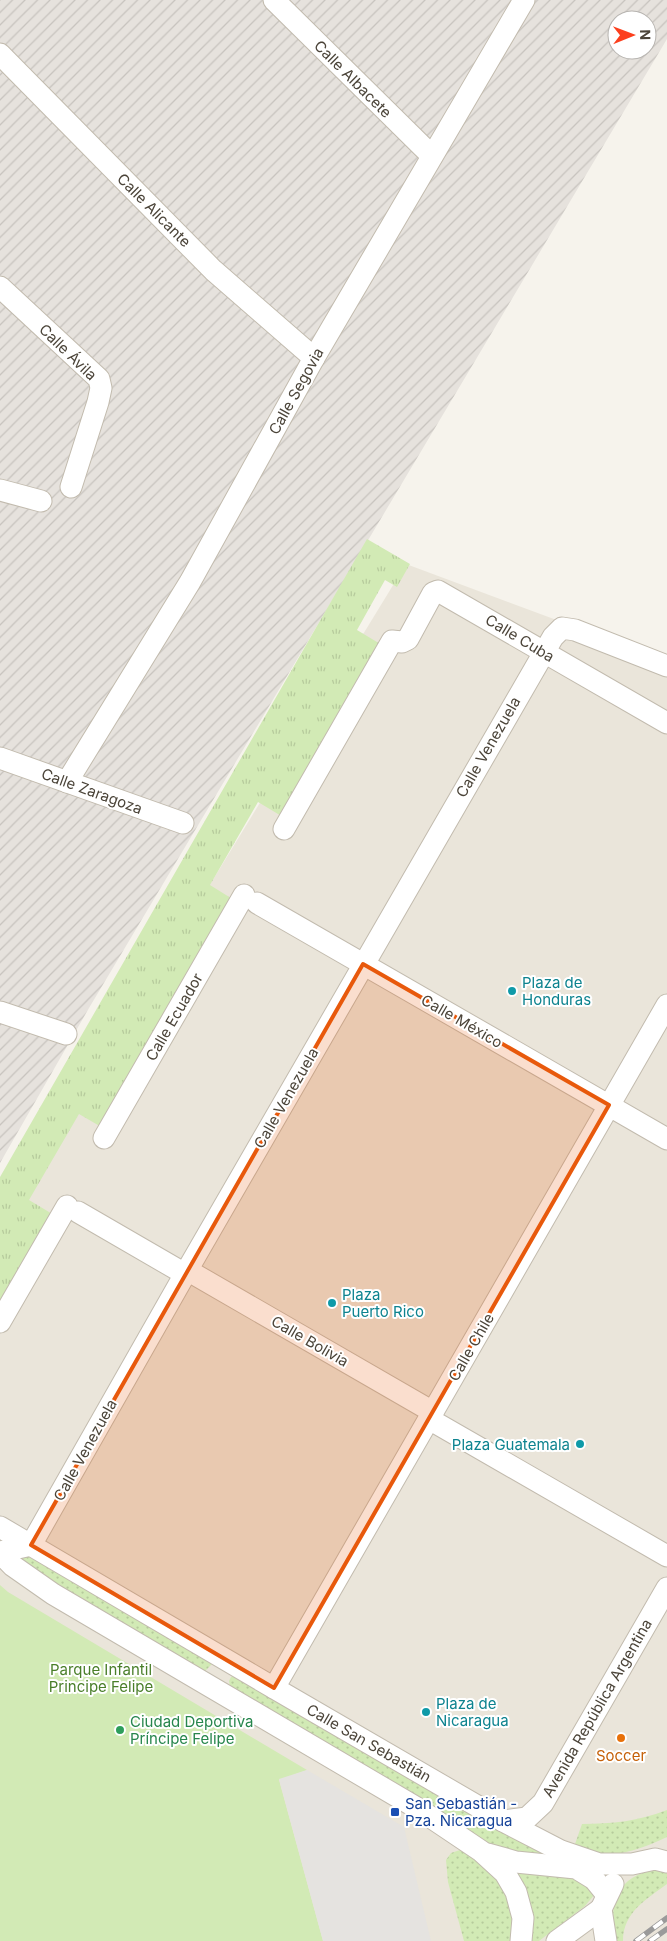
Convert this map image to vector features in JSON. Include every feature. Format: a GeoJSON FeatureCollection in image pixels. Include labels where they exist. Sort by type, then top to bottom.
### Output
{"type":"FeatureCollection","features":[{"type":"Feature","properties":{"kind":"street","name":"Calle Albacete"},"geometry":{"type":"LineString","coordinates":[[274,0],[432,156]]}},
{"type":"Feature","properties":{"kind":"street","name":"Calle Segovia"},"geometry":{"type":"LineString","coordinates":[[67,782],[190,582],[314,358],[524,0]]}},
{"type":"Feature","properties":{"kind":"street","name":"Calle Alicante"},"geometry":{"type":"LineString","coordinates":[[0,54],[212,270],[314,358]]}},
{"type":"Feature","properties":{"kind":"street","name":"Calle Ávila"},"geometry":{"type":"LineString","coordinates":[[0,287],[98,379],[101,388],[98,402],[71,487]]}},
{"type":"Feature","properties":{"kind":"street"},"geometry":{"type":"LineString","coordinates":[[0,490],[41,501]]}},
{"type":"Feature","properties":{"kind":"street","name":"Calle Cuba"},"geometry":{"type":"LineString","coordinates":[[284,829],[392,641],[402,642],[408,639],[433,593],[438,591],[667,723]]}},
{"type":"Feature","properties":{"kind":"street","name":"Calle Venezuela"},"geometry":{"type":"LineString","coordinates":[[32,1545],[186,1272],[542,652],[557,631],[568,628],[667,666]]}},
{"type":"Feature","properties":{"kind":"street","name":"Calle Zaragoza"},"geometry":{"type":"LineString","coordinates":[[0,758],[183,823]]}},
{"type":"Feature","properties":{"kind":"street","name":"Calle México"},"geometry":{"type":"LineString","coordinates":[[250,899],[667,1139]]}},
{"type":"Feature","properties":{"kind":"street","name":"Calle Ecuador"},"geometry":{"type":"LineString","coordinates":[[104,1138],[250,899]]}},
{"type":"Feature","properties":{"kind":"street","name":"Calle Chile"},"geometry":{"type":"LineString","coordinates":[[274,1688],[667,1005]]}},
{"type":"Feature","properties":{"kind":"street"},"geometry":{"type":"LineString","coordinates":[[0,1012],[66,1034]]}},
{"type":"Feature","properties":{"kind":"street","name":"Calle Bolivia"},"geometry":{"type":"LineString","coordinates":[[0,1322],[72,1209],[186,1272],[667,1556]]}},
{"type":"Feature","properties":{"kind":"street","name":"Calle San Sebastián"},"geometry":{"type":"LineString","coordinates":[[0,1527],[235,1666],[503,1821],[546,1843],[580,1859],[599,1864],[632,1864],[663,1858]]}},
{"type":"Feature","properties":{"kind":"street","name":"Calle San Sebastián"},"geometry":{"type":"LineString","coordinates":[[0,1552],[32,1545]]}},
{"type":"Feature","properties":{"kind":"street","name":"Calle San Sebastián"},"geometry":{"type":"LineString","coordinates":[[0,1552],[13,1566],[53,1594],[417,1808],[481,1851]]}},
{"type":"Feature","properties":{"kind":"street","name":"Avenida República Argentina"},"geometry":{"type":"LineString","coordinates":[[503,1821],[526,1818],[543,1803],[667,1588]]}},
{"type":"Feature","properties":{"kind":"street"},"geometry":{"type":"LineString","coordinates":[[218,1691],[216,1679],[219,1673],[225,1668],[235,1666]]}},
{"type":"Feature","properties":{"kind":"street","name":"Avenida República Argentina"},"geometry":{"type":"LineString","coordinates":[[543,1803],[541,1823],[546,1843]]}},
{"type":"Feature","properties":{"kind":"street"},"geometry":{"type":"LineString","coordinates":[[481,1851],[516,1862],[576,1868],[594,1878],[604,1902],[606,1941]]}},
{"type":"Feature","properties":{"kind":"street"},"geometry":{"type":"LineString","coordinates":[[481,1851],[505,1873],[516,1892],[524,1918],[521,1941]]}},
{"type":"Feature","properties":{"kind":"street"},"geometry":{"type":"LineString","coordinates":[[557,1941],[604,1902],[616,1879],[632,1864]]}},
{"type":"Feature","properties":{"kind":"highlighted area"},"geometry":{"type":"Polygon","coordinates":[[[363,964],[609,1105],[274,1688],[31,1545],[363,964]]]}},
{"type":"Feature","properties":{"kind":"shaded area"},"geometry":{"type":"Polygon","coordinates":[[[0,0],[667,0],[667,39],[657,56],[657,10],[607,10],[607,60],[654,60],[89,1008],[0,1163],[0,0]]]}},
{"type":"Feature","properties":{"kind":"shaded area"},"geometry":{"type":"Polygon","coordinates":[[[406,564],[667,661],[667,1941],[0,1941],[0,1228],[406,564]]]}},
{"type":"Feature","properties":{"kind":"shaded area"},"geometry":{"type":"Polygon","coordinates":[[[307,1770],[404,1827],[431,1941],[323,1941],[279,1779],[307,1770]]]}},
{"type":"Feature","properties":{"kind":"green space"},"geometry":{"type":"Polygon","coordinates":[[[367,539],[410,564],[397,587],[385,580],[357,630],[382,645],[283,817],[258,802],[210,885],[234,900],[103,1128],[79,1114],[29,1200],[54,1215],[0,1309],[0,1177],[367,539]]]}},
{"type":"Feature","properties":{"kind":"green space"},"geometry":{"type":"Polygon","coordinates":[[[14,1548],[215,1661],[206,1670],[205,1676],[57,1588],[24,1561],[14,1548]]]}},
{"type":"Feature","properties":{"kind":"green space","name":"Ciudad Deportiva Príncipe Felipe"},"geometry":{"type":"Polygon","coordinates":[[[0,1585],[8,1592],[307,1770],[279,1780],[323,1941],[0,1941],[0,1585]]]}},
{"type":"Feature","properties":{"kind":"green space"},"geometry":{"type":"Polygon","coordinates":[[[237,1675],[552,1854],[551,1861],[487,1847],[230,1688],[229,1681],[231,1677],[237,1675]]]}},
{"type":"Feature","properties":{"kind":"green space"},"geometry":{"type":"Polygon","coordinates":[[[667,1810],[667,1837],[643,1847],[609,1854],[594,1852],[575,1844],[582,1824],[625,1821],[667,1810]]]}},
{"type":"Feature","properties":{"kind":"green space"},"geometry":{"type":"Polygon","coordinates":[[[460,1850],[494,1875],[508,1891],[513,1916],[511,1941],[464,1941],[448,1882],[446,1860],[451,1853],[460,1850]]]}},
{"type":"Feature","properties":{"kind":"green space"},"geometry":{"type":"Polygon","coordinates":[[[509,1868],[579,1877],[595,1894],[585,1906],[539,1941],[528,1941],[509,1868]]]}},
{"type":"Feature","properties":{"kind":"green space"},"geometry":{"type":"Polygon","coordinates":[[[667,1869],[667,1884],[638,1907],[627,1922],[623,1941],[617,1941],[613,1912],[615,1900],[620,1890],[628,1881],[638,1875],[667,1869]]]}},
{"type":"Feature","properties":{"kind":"railway"},"geometry":{"type":"LineString","coordinates":[[636,1941],[667,1918]]}},
{"type":"Feature","properties":{"kind":"railway"},"geometry":{"type":"LineString","coordinates":[[650,1941],[667,1929]]}},
{"type":"Feature","properties":{"kind":"place","name":"Plaza de Honduras"},"geometry":{"type":"Point","coordinates":[512,991]}},
{"type":"Feature","properties":{"kind":"place","name":"Plaza Puerto Rico"},"geometry":{"type":"Point","coordinates":[332,1303]}},
{"type":"Feature","properties":{"kind":"place","name":"Plaza Guatemala"},"geometry":{"type":"Point","coordinates":[580,1444]}},
{"type":"Feature","properties":{"kind":"place","name":"Plaza de Nicaragua"},"geometry":{"type":"Point","coordinates":[426,1712]}},
{"type":"Feature","properties":{"kind":"place","name":"Ciudad Deportiva Príncipe Felipe"},"geometry":{"type":"Point","coordinates":[120,1730]}},
{"type":"Feature","properties":{"kind":"place","name":"Soccer"},"geometry":{"type":"Point","coordinates":[621,1738]}},
{"type":"Feature","properties":{"kind":"place","name":"San Sebastián - Pza. Nicaragua"},"geometry":{"type":"Point","coordinates":[395,1812]}},
{"type":"Feature","properties":{"kind":"park label","name":"Parque Infantil Principe Felipe"},"geometry":{"type":"Point","coordinates":[101,1678]}}]}
